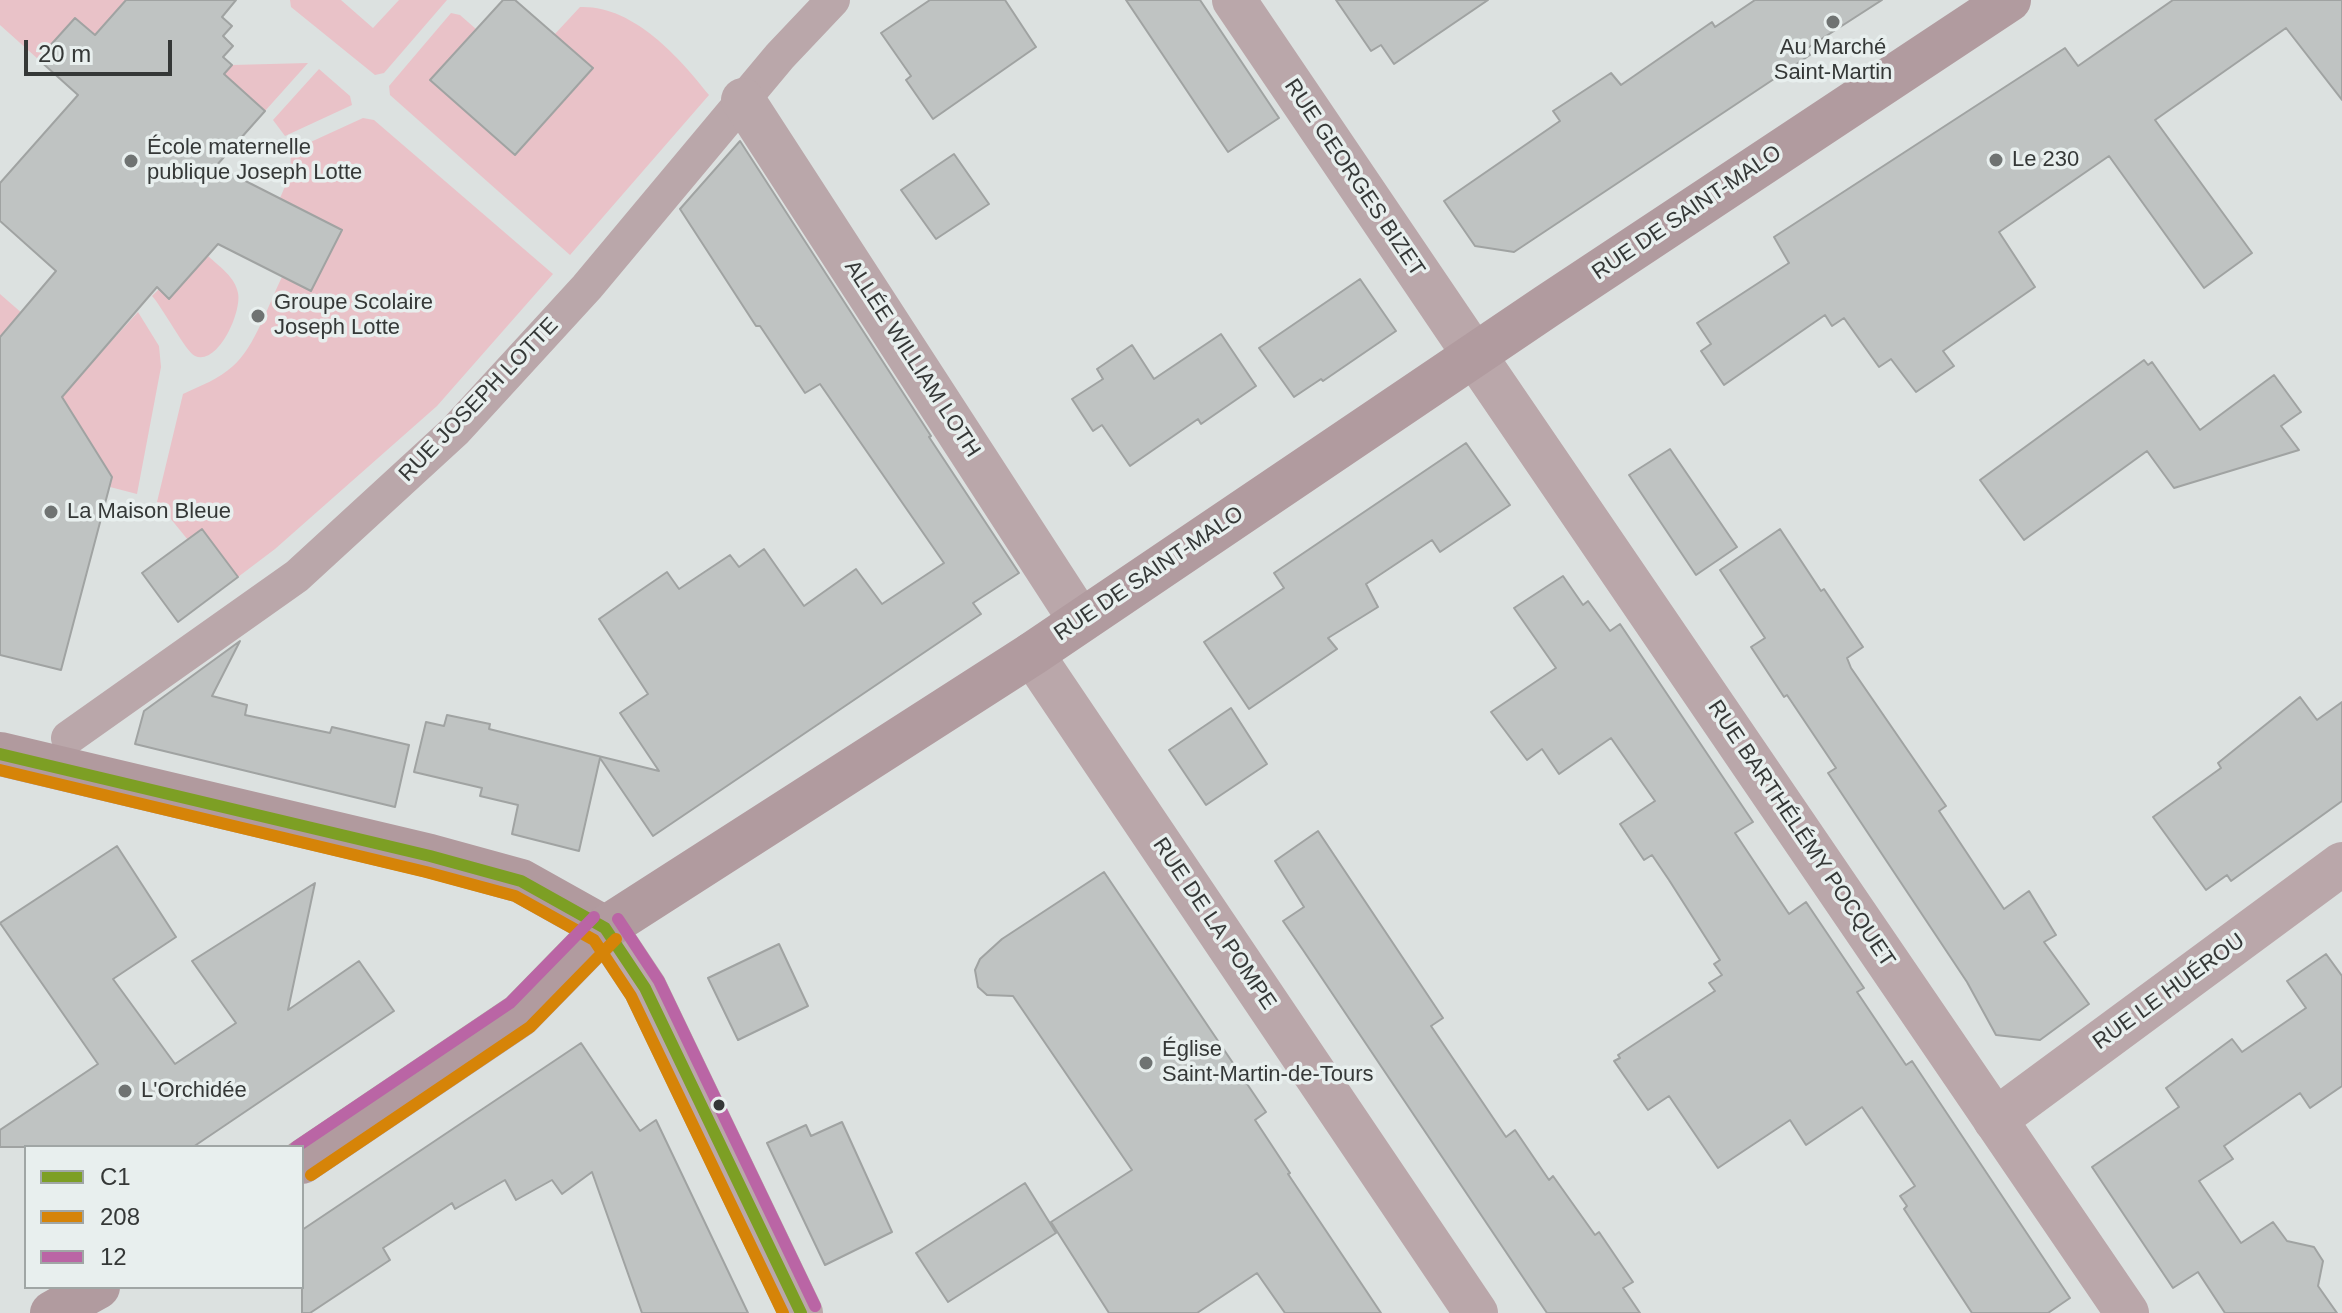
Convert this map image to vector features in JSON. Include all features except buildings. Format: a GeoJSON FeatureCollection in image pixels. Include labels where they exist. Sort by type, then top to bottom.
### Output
{"type":"FeatureCollection","features":[{"type":"Feature","properties":{"kind":"main road","name":"RUE DE SAINT-MALO"},"geometry":{"type":"LineString","coordinates":[[304,1161],[520,1015],[605,928],[1032,654],[2009,0]]}},
{"type":"Feature","properties":{"kind":"main road"},"geometry":{"type":"LineString","coordinates":[[0,754],[430,856],[521,881],[605,928]]}},
{"type":"Feature","properties":{"kind":"main road"},"geometry":{"type":"LineString","coordinates":[[52,1313],[94,1289]]}},
{"type":"Feature","properties":{"kind":"street","name":"RUE JOSEPH LOTTE"},"geometry":{"type":"LineString","coordinates":[[68,738],[297,576],[455,431],[587,287],[743,100],[833,0]]}},
{"type":"Feature","properties":{"kind":"street","name":"RUE GEORGES BIZET"},"geometry":{"type":"LineString","coordinates":[[1234,0],[1475,356]]}},
{"type":"Feature","properties":{"kind":"street","name":"ALLÉE WILLIAM LOTH"},"geometry":{"type":"LineString","coordinates":[[743,100],[1080,620]]}},
{"type":"Feature","properties":{"kind":"street","name":"RUE BARTHÉLÉMY POCQUET"},"geometry":{"type":"LineString","coordinates":[[1475,356],[2127,1313]]}},
{"type":"Feature","properties":{"kind":"street","name":"RUE DE LA POMPE"},"geometry":{"type":"LineString","coordinates":[[1032,654],[1476,1313]]}},
{"type":"Feature","properties":{"kind":"street","name":"RUE LE HUÉROU"},"geometry":{"type":"LineString","coordinates":[[1995,1120],[2342,864]]}},
{"type":"Feature","properties":{"kind":"street"},"geometry":{"type":"LineString","coordinates":[[605,928],[645,988],[801,1313]]}},
{"type":"Feature","properties":{"kind":"shaded area"},"geometry":{"type":"Polygon","coordinates":[[[0,0],[126,0],[95,35],[75,18],[38,59],[0,25],[0,0]]]}},
{"type":"Feature","properties":{"kind":"shaded area"},"geometry":{"type":"Polygon","coordinates":[[[290,0],[341,0],[373,28],[399,0],[447,0],[384,73],[375,75],[291,7],[290,0]]]}},
{"type":"Feature","properties":{"kind":"shaded area"},"geometry":{"type":"Polygon","coordinates":[[[580,7],[600,9],[636,24],[669,50],[709,95],[570,255],[390,95],[389,86],[451,13],[460,15],[476,29],[431,80],[516,155],[593,68],[554,35],[580,7]]]}},
{"type":"Feature","properties":{"kind":"shaded area"},"geometry":{"type":"Polygon","coordinates":[[[308,63],[265,111],[224,74],[232,65],[308,63]]]}},
{"type":"Feature","properties":{"kind":"shaded area"},"geometry":{"type":"Polygon","coordinates":[[[319,69],[350,96],[352,105],[285,136],[273,120],[319,69]]]}},
{"type":"Feature","properties":{"kind":"shaded area"},"geometry":{"type":"Polygon","coordinates":[[[363,118],[374,120],[553,274],[437,406],[275,549],[238,577],[202,530],[188,540],[157,502],[183,394],[222,375],[241,358],[255,336],[282,277],[311,291],[342,230],[280,198],[290,175],[291,151],[363,118]]]}},
{"type":"Feature","properties":{"kind":"shaded area"},"geometry":{"type":"Polygon","coordinates":[[[208,256],[234,282],[238,302],[227,335],[212,353],[204,357],[191,353],[152,296],[159,289],[170,298],[208,256]]]}},
{"type":"Feature","properties":{"kind":"shaded area"},"geometry":{"type":"Polygon","coordinates":[[[0,294],[86,369],[138,312],[159,346],[161,367],[137,494],[110,487],[112,477],[0,380],[0,294]]]}},
{"type":"Feature","properties":{"kind":"transit line","name":"C1"},"geometry":{"type":"LineString","coordinates":[[0,754],[430,856],[521,881],[605,928],[645,988],[801,1313]]}},
{"type":"Feature","properties":{"kind":"transit line","name":"208"},"geometry":{"type":"LineString","coordinates":[[0,770],[515,896],[594,940],[631,996],[783,1313]]}},
{"type":"Feature","properties":{"kind":"transit line","name":"12"},"geometry":{"type":"LineString","coordinates":[[299,1145],[510,1003],[594,917]]}},
{"type":"Feature","properties":{"kind":"transit line","name":"12"},"geometry":{"type":"LineString","coordinates":[[618,919],[659,981],[815,1306]]}},
{"type":"Feature","properties":{"kind":"transit line","name":"208"},"geometry":{"type":"LineString","coordinates":[[311,1175],[530,1027],[616,939]]}},
{"type":"Feature","properties":{"kind":"place","name":"Au Marché Saint-Martin"},"geometry":{"type":"Point","coordinates":[1833,22]}},
{"type":"Feature","properties":{"kind":"place","name":"Le 230"},"geometry":{"type":"Point","coordinates":[1996,160]}},
{"type":"Feature","properties":{"kind":"place","name":"École maternelle publique Joseph Lotte"},"geometry":{"type":"Point","coordinates":[131,161]}},
{"type":"Feature","properties":{"kind":"place","name":"Groupe Scolaire Joseph Lotte"},"geometry":{"type":"Point","coordinates":[258,316]}},
{"type":"Feature","properties":{"kind":"place","name":"La Maison Bleue"},"geometry":{"type":"Point","coordinates":[51,512]}},
{"type":"Feature","properties":{"kind":"place","name":"Église Saint-Martin-de-Tours"},"geometry":{"type":"Point","coordinates":[1146,1063]}},
{"type":"Feature","properties":{"kind":"place","name":"L'Orchidée"},"geometry":{"type":"Point","coordinates":[125,1091]}}]}
